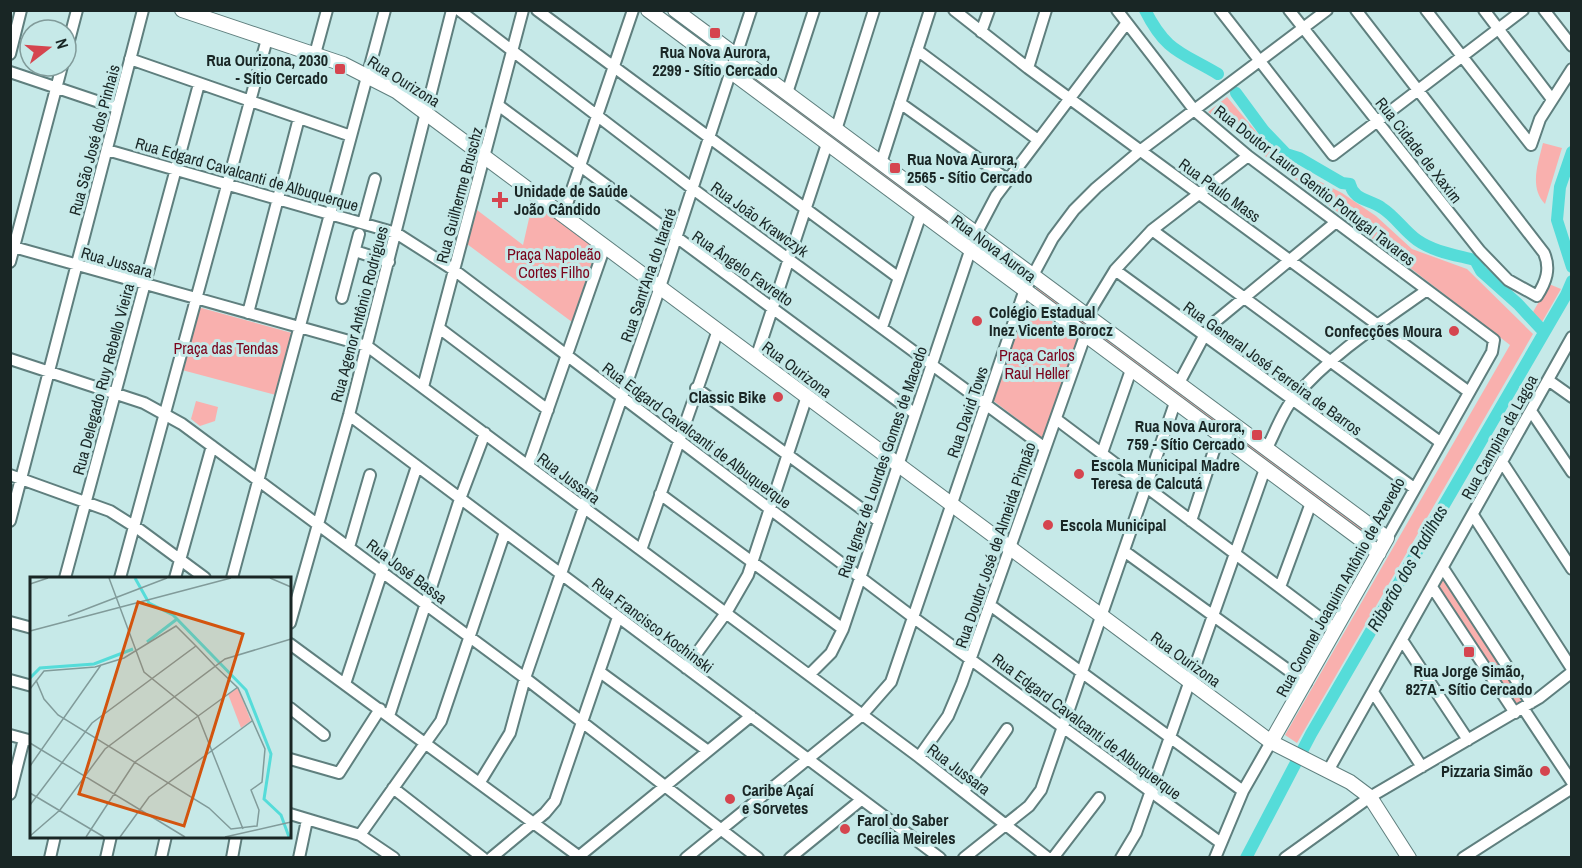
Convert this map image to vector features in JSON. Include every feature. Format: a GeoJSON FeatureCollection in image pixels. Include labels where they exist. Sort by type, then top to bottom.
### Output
{"type":"FeatureCollection","features":[{"type":"Feature","properties":{"kind":"main road","name":"Rua Ourizona"},"geometry":{"type":"LineString","coordinates":[[182,10],[208,14],[267,39],[315,54],[367,75],[427,114],[1101,618],[1287,750],[1370,796]]}},
{"type":"Feature","properties":{"kind":"main road","name":"Rua Nova Aurora"},"geometry":{"type":"LineString","coordinates":[[648,10],[1024,292],[1379,553]]}},
{"type":"Feature","properties":{"kind":"main road","name":"Rua Nova Aurora"},"geometry":{"type":"LineString","coordinates":[[683,13],[736,56],[1387,537]]}},
{"type":"Feature","properties":{"kind":"main road"},"geometry":{"type":"LineString","coordinates":[[1106,352],[1113,347],[1114,335]]}},
{"type":"Feature","properties":{"kind":"main road"},"geometry":{"type":"LineString","coordinates":[[1120,362],[1121,348],[1129,346]]}},
{"type":"Feature","properties":{"kind":"main road","name":"Rua Coronel Joaquim Antônio de Azevedo"},"geometry":{"type":"LineString","coordinates":[[1269,736],[1306,683],[1387,537]]}},
{"type":"Feature","properties":{"kind":"main road"},"geometry":{"type":"LineString","coordinates":[[1370,796],[1409,858]]}},
{"type":"Feature","properties":{"kind":"street","name":"Rua São José dos Pinhais"},"geometry":{"type":"LineString","coordinates":[[10,521],[16,477],[50,370],[143,10]]}},
{"type":"Feature","properties":{"kind":"street"},"geometry":{"type":"LineString","coordinates":[[315,54],[327,10]]}},
{"type":"Feature","properties":{"kind":"street"},"geometry":{"type":"LineString","coordinates":[[233,577],[385,10]]}},
{"type":"Feature","properties":{"kind":"street","name":"Rua Agenor Antônio Rodrigues"},"geometry":{"type":"LineString","coordinates":[[291,619],[316,522],[349,415],[452,10]]}},
{"type":"Feature","properties":{"kind":"street","name":"Rua João Krawczyk"},"geometry":{"type":"LineString","coordinates":[[459,10],[693,189],[1046,448]]}},
{"type":"Feature","properties":{"kind":"street","name":"Rua Guilherme Bruschz"},"geometry":{"type":"LineString","coordinates":[[423,387],[523,10]]}},
{"type":"Feature","properties":{"kind":"street"},"geometry":{"type":"LineString","coordinates":[[537,10],[899,278]]}},
{"type":"Feature","properties":{"kind":"street"},"geometry":{"type":"LineString","coordinates":[[563,216],[633,10]]}},
{"type":"Feature","properties":{"kind":"street","name":"Rua Sant'Ana do Itararé"},"geometry":{"type":"LineString","coordinates":[[480,782],[502,750],[510,733],[525,678],[660,287],[751,10]]}},
{"type":"Feature","properties":{"kind":"street"},"geometry":{"type":"LineString","coordinates":[[787,93],[814,10]]}},
{"type":"Feature","properties":{"kind":"street"},"geometry":{"type":"LineString","coordinates":[[836,130],[874,10]]}},
{"type":"Feature","properties":{"kind":"street"},"geometry":{"type":"LineString","coordinates":[[881,163],[930,10]]}},
{"type":"Feature","properties":{"kind":"street","name":"Rua Paulo Mass"},"geometry":{"type":"LineString","coordinates":[[954,10],[1028,68],[1469,392]]}},
{"type":"Feature","properties":{"kind":"street"},"geometry":{"type":"LineString","coordinates":[[981,32],[989,10]]}},
{"type":"Feature","properties":{"kind":"street"},"geometry":{"type":"LineString","coordinates":[[1028,68],[1046,10]]}},
{"type":"Feature","properties":{"kind":"street","name":"Rua Doutor Lauro Gentio Portugal Tavares"},"geometry":{"type":"LineString","coordinates":[[1117,10],[1194,111],[1248,156],[1491,336]]}},
{"type":"Feature","properties":{"kind":"street"},"geometry":{"type":"LineString","coordinates":[[1220,10],[1333,155],[1523,10]]}},
{"type":"Feature","properties":{"kind":"street","name":"Rua Cidade de Xaxim"},"geometry":{"type":"LineString","coordinates":[[1290,10],[1480,251],[1508,280],[1537,296],[1545,283],[1548,263],[1544,253],[1418,92]]}},
{"type":"Feature","properties":{"kind":"street","name":"Rua David Tows"},"geometry":{"type":"LineString","coordinates":[[686,858],[862,715],[891,682],[1024,292],[1053,238],[1074,210],[1141,150],[1327,10]]}},
{"type":"Feature","properties":{"kind":"street"},"geometry":{"type":"LineString","coordinates":[[1356,10],[1418,92]]}},
{"type":"Feature","properties":{"kind":"street"},"geometry":{"type":"LineString","coordinates":[[1426,10],[1531,145],[1551,98],[1572,69]]}},
{"type":"Feature","properties":{"kind":"street"},"geometry":{"type":"LineString","coordinates":[[1484,10],[1551,98]]}},
{"type":"Feature","properties":{"kind":"street"},"geometry":{"type":"LineString","coordinates":[[1544,10],[1572,46]]}},
{"type":"Feature","properties":{"kind":"street"},"geometry":{"type":"LineString","coordinates":[[10,54],[17,14]]}},
{"type":"Feature","properties":{"kind":"street"},"geometry":{"type":"LineString","coordinates":[[976,234],[996,196],[1126,24]]}},
{"type":"Feature","properties":{"kind":"street"},"geometry":{"type":"LineString","coordinates":[[121,577],[267,39]]}},
{"type":"Feature","properties":{"kind":"street"},"geometry":{"type":"LineString","coordinates":[[917,50],[1038,140]]}},
{"type":"Feature","properties":{"kind":"street"},"geometry":{"type":"LineString","coordinates":[[130,59],[351,136]]}},
{"type":"Feature","properties":{"kind":"street"},"geometry":{"type":"LineString","coordinates":[[10,72],[117,108]]}},
{"type":"Feature","properties":{"kind":"street"},"geometry":{"type":"LineString","coordinates":[[10,262],[59,78]]}},
{"type":"Feature","properties":{"kind":"street","name":"Rua Delegado Ruy Rebello Vieira"},"geometry":{"type":"LineString","coordinates":[[66,577],[200,84]]}},
{"type":"Feature","properties":{"kind":"street"},"geometry":{"type":"LineString","coordinates":[[900,103],[1008,180]]}},
{"type":"Feature","properties":{"kind":"street","name":"Rua Ângelo Favretto"},"geometry":{"type":"LineString","coordinates":[[498,105],[676,239],[774,307],[914,413]]}},
{"type":"Feature","properties":{"kind":"street"},"geometry":{"type":"LineString","coordinates":[[248,313],[299,118]]}},
{"type":"Feature","properties":{"kind":"street"},"geometry":{"type":"LineString","coordinates":[[756,358],[827,144]]}},
{"type":"Feature","properties":{"kind":"street","name":"Rua Edgard Cavalcanti de Albuquerque"},"geometry":{"type":"LineString","coordinates":[[107,150],[396,233],[454,270],[914,618],[1221,843]]}},
{"type":"Feature","properties":{"kind":"street"},"geometry":{"type":"LineString","coordinates":[[1087,316],[1115,270],[1152,230],[1248,156]]}},
{"type":"Feature","properties":{"kind":"street"},"geometry":{"type":"LineString","coordinates":[[363,223],[375,179]]}},
{"type":"Feature","properties":{"kind":"street"},"geometry":{"type":"LineString","coordinates":[[895,195],[905,181]]}},
{"type":"Feature","properties":{"kind":"street"},"geometry":{"type":"LineString","coordinates":[[882,327],[921,214]]}},
{"type":"Feature","properties":{"kind":"street"},"geometry":{"type":"LineString","coordinates":[[1179,383],[1204,336],[1241,297],[1336,222]]}},
{"type":"Feature","properties":{"kind":"street"},"geometry":{"type":"LineString","coordinates":[[1152,230],[1440,442]]}},
{"type":"Feature","properties":{"kind":"street"},"geometry":{"type":"LineString","coordinates":[[342,298],[359,234]]}},
{"type":"Feature","properties":{"kind":"street"},"geometry":{"type":"LineString","coordinates":[[528,466],[605,246]]}},
{"type":"Feature","properties":{"kind":"street","name":"Rua Jussara"},"geometry":{"type":"LineString","coordinates":[[13,247],[367,346],[1051,858]]}},
{"type":"Feature","properties":{"kind":"street"},"geometry":{"type":"LineString","coordinates":[[355,251],[388,262]]}},
{"type":"Feature","properties":{"kind":"street","name":"Rua Ignez de Lourdes Gomes de Macedo"},"geometry":{"type":"LineString","coordinates":[[809,675],[831,653],[843,629],[896,463],[970,251]]}},
{"type":"Feature","properties":{"kind":"street","name":"Rua General José Ferreira de Barros"},"geometry":{"type":"LineString","coordinates":[[1115,270],[1414,488]]}},
{"type":"Feature","properties":{"kind":"street"},"geometry":{"type":"LineString","coordinates":[[1267,448],[1292,400],[1330,362],[1427,290]]}},
{"type":"Feature","properties":{"kind":"street"},"geometry":{"type":"LineString","coordinates":[[439,328],[548,410]]}},
{"type":"Feature","properties":{"kind":"street"},"geometry":{"type":"LineString","coordinates":[[641,550],[718,330]]}},
{"type":"Feature","properties":{"kind":"street","name":"Rua Doutor José de Almeida Pimpão"},"geometry":{"type":"LineString","coordinates":[[919,757],[948,716],[971,658],[1085,336]]}},
{"type":"Feature","properties":{"kind":"street","name":"Rua Coronel Joaquim Antônio de Azevedo"},"geometry":{"type":"LineString","coordinates":[[1387,537],[1495,346],[1491,336]]}},
{"type":"Feature","properties":{"kind":"street","name":"Rua Campina da Lagoa"},"geometry":{"type":"LineString","coordinates":[[1328,771],[1572,337]]}},
{"type":"Feature","properties":{"kind":"street","name":"Rua José Bassa"},"geometry":{"type":"LineString","coordinates":[[10,359],[116,393],[164,413],[259,480],[525,678],[758,858]]}},
{"type":"Feature","properties":{"kind":"street"},"geometry":{"type":"LineString","coordinates":[[1102,453],[1131,370]]}},
{"type":"Feature","properties":{"kind":"street"},"geometry":{"type":"LineString","coordinates":[[1548,380],[1572,397]]}},
{"type":"Feature","properties":{"kind":"street"},"geometry":{"type":"LineString","coordinates":[[696,388],[877,520]]}},
{"type":"Feature","properties":{"kind":"street"},"geometry":{"type":"LineString","coordinates":[[686,668],[740,592],[753,562],[807,396]]}},
{"type":"Feature","properties":{"kind":"street"},"geometry":{"type":"LineString","coordinates":[[964,858],[1029,806],[1041,790],[1175,402]]}},
{"type":"Feature","properties":{"kind":"street"},"geometry":{"type":"LineString","coordinates":[[1531,411],[1572,472]]}},
{"type":"Feature","properties":{"kind":"street","name":"Rua Francisco Kochinski"},"geometry":{"type":"LineString","coordinates":[[349,415],[940,858]]}},
{"type":"Feature","properties":{"kind":"street"},"geometry":{"type":"LineString","coordinates":[[1056,419],[1335,629]]}},
{"type":"Feature","properties":{"kind":"street"},"geometry":{"type":"LineString","coordinates":[[291,759],[339,773],[385,713],[427,605],[460,499],[485,433]]}},
{"type":"Feature","properties":{"kind":"street"},"geometry":{"type":"LineString","coordinates":[[1191,521],[1219,435]]}},
{"type":"Feature","properties":{"kind":"street"},"geometry":{"type":"LineString","coordinates":[[176,577],[212,446]]}},
{"type":"Feature","properties":{"kind":"street"},"geometry":{"type":"LineString","coordinates":[[1502,462],[1572,569]]}},
{"type":"Feature","properties":{"kind":"street"},"geometry":{"type":"LineString","coordinates":[[345,684],[417,466]]}},
{"type":"Feature","properties":{"kind":"street"},"geometry":{"type":"LineString","coordinates":[[1120,858],[1136,833],[1265,469]]}},
{"type":"Feature","properties":{"kind":"street"},"geometry":{"type":"LineString","coordinates":[[349,547],[370,475]]}},
{"type":"Feature","properties":{"kind":"street"},"geometry":{"type":"LineString","coordinates":[[16,477],[85,501],[134,526],[202,577]]}},
{"type":"Feature","properties":{"kind":"street"},"geometry":{"type":"LineString","coordinates":[[660,494],[843,629]]}},
{"type":"Feature","properties":{"kind":"street"},"geometry":{"type":"LineString","coordinates":[[1280,587],[1311,502]]}},
{"type":"Feature","properties":{"kind":"street"},"geometry":{"type":"LineString","coordinates":[[1285,858],[1370,796],[1523,708],[1572,670],[1473,515]]}},
{"type":"Feature","properties":{"kind":"street"},"geometry":{"type":"LineString","coordinates":[[360,835],[441,721],[505,532]]}},
{"type":"Feature","properties":{"kind":"street"},"geometry":{"type":"LineString","coordinates":[[1124,551],[1306,683]]}},
{"type":"Feature","properties":{"kind":"street"},"geometry":{"type":"LineString","coordinates":[[1443,568],[1523,708]]}},
{"type":"Feature","properties":{"kind":"street"},"geometry":{"type":"LineString","coordinates":[[1432,587],[1523,708],[1572,782]]}},
{"type":"Feature","properties":{"kind":"street"},"geometry":{"type":"LineString","coordinates":[[990,605],[1170,740],[1243,791]]}},
{"type":"Feature","properties":{"kind":"street"},"geometry":{"type":"LineString","coordinates":[[491,858],[555,801],[584,723],[618,617]]}},
{"type":"Feature","properties":{"kind":"street"},"geometry":{"type":"LineString","coordinates":[[10,622],[30,627]]}},
{"type":"Feature","properties":{"kind":"street"},"geometry":{"type":"LineString","coordinates":[[1402,640],[1468,740]]}},
{"type":"Feature","properties":{"kind":"street"},"geometry":{"type":"LineString","coordinates":[[291,645],[579,857],[751,716]]}},
{"type":"Feature","properties":{"kind":"street"},"geometry":{"type":"LineString","coordinates":[[600,672],[708,751]]}},
{"type":"Feature","properties":{"kind":"street"},"geometry":{"type":"LineString","coordinates":[[10,680],[30,685]]}},
{"type":"Feature","properties":{"kind":"street"},"geometry":{"type":"LineString","coordinates":[[1373,692],[1422,767]]}},
{"type":"Feature","properties":{"kind":"street"},"geometry":{"type":"LineString","coordinates":[[291,709],[324,735]]}},
{"type":"Feature","properties":{"kind":"street"},"geometry":{"type":"LineString","coordinates":[[964,791],[1007,729]]}},
{"type":"Feature","properties":{"kind":"street"},"geometry":{"type":"LineString","coordinates":[[10,735],[28,740],[10,794]]}},
{"type":"Feature","properties":{"kind":"street","name":"Rua Coronel Joaquim Antônio de Azevedo"},"geometry":{"type":"LineString","coordinates":[[1215,858],[1269,736]]}},
{"type":"Feature","properties":{"kind":"street"},"geometry":{"type":"LineString","coordinates":[[393,788],[483,858]]}},
{"type":"Feature","properties":{"kind":"street"},"geometry":{"type":"LineString","coordinates":[[1463,858],[1572,788]]}},
{"type":"Feature","properties":{"kind":"street"},"geometry":{"type":"LineString","coordinates":[[1051,858],[1099,798]]}},
{"type":"Feature","properties":{"kind":"street"},"geometry":{"type":"LineString","coordinates":[[790,858],[861,800]]}},
{"type":"Feature","properties":{"kind":"street"},"geometry":{"type":"LineString","coordinates":[[291,814],[360,835],[394,858]]}},
{"type":"Feature","properties":{"kind":"street"},"geometry":{"type":"LineString","coordinates":[[299,858],[307,820]]}},
{"type":"Feature","properties":{"kind":"street"},"geometry":{"type":"LineString","coordinates":[[50,858],[55,838]]}},
{"type":"Feature","properties":{"kind":"street"},"geometry":{"type":"LineString","coordinates":[[106,858],[111,838]]}},
{"type":"Feature","properties":{"kind":"street"},"geometry":{"type":"LineString","coordinates":[[161,858],[166,838]]}},
{"type":"Feature","properties":{"kind":"street"},"geometry":{"type":"LineString","coordinates":[[232,858],[236,838]]}},
{"type":"Feature","properties":{"kind":"green space"},"geometry":{"type":"Polygon","coordinates":[[[744,69],[1019,273],[1018,278],[744,76],[744,69]]]}},
{"type":"Feature","properties":{"kind":"green space"},"geometry":{"type":"Polygon","coordinates":[[[1227,97],[1282,162],[1342,193],[1376,216],[1412,249],[1467,269],[1533,334],[1297,743],[1285,735],[1510,345],[1208,112],[1227,97]]]}},
{"type":"Feature","properties":{"kind":"green space"},"geometry":{"type":"Polygon","coordinates":[[[1543,143],[1562,148],[1545,204],[1537,190],[1536,183],[1543,143]]]}},
{"type":"Feature","properties":{"kind":"green space","name":"Praça Napoleão Cortes Filho"},"geometry":{"type":"Polygon","coordinates":[[[533,201],[597,247],[572,322],[467,244],[477,210],[523,245],[533,201]]]}},
{"type":"Feature","properties":{"kind":"green space"},"geometry":{"type":"Polygon","coordinates":[[[1549,284],[1561,289],[1542,322],[1533,312],[1549,284]]]}},
{"type":"Feature","properties":{"kind":"green space"},"geometry":{"type":"Polygon","coordinates":[[[1038,285],[1377,535],[1373,544],[1033,293],[1038,285]]]}},
{"type":"Feature","properties":{"kind":"green space","name":"Praça Carlos Raul Heller"},"geometry":{"type":"Polygon","coordinates":[[[1026,302],[1079,341],[1045,440],[991,399],[1026,302]]]}},
{"type":"Feature","properties":{"kind":"green space","name":"Praça das Tendas"},"geometry":{"type":"Polygon","coordinates":[[[198,307],[292,333],[276,395],[182,370],[198,307]]]}},
{"type":"Feature","properties":{"kind":"green space"},"geometry":{"type":"Polygon","coordinates":[[[196,401],[218,407],[215,421],[200,426],[191,419],[196,401]]]}},
{"type":"Feature","properties":{"kind":"green space"},"geometry":{"type":"Polygon","coordinates":[[[1440,581],[1446,581],[1522,699],[1519,705],[1515,705],[1439,589],[1440,581]]]}},
{"type":"Feature","properties":{"kind":"waterway"},"geometry":{"type":"LineString","coordinates":[[1145,10],[1160,35],[1168,43],[1218,74]]}},
{"type":"Feature","properties":{"kind":"waterway"},"geometry":{"type":"LineString","coordinates":[[1236,93],[1264,131],[1286,154],[1299,158],[1342,183],[1350,184],[1355,194],[1387,211],[1412,236],[1424,244],[1445,253],[1475,260],[1481,271],[1518,304],[1544,332]]}},
{"type":"Feature","properties":{"kind":"waterway","name":"Riberão dos Padilhas"},"geometry":{"type":"LineString","coordinates":[[1572,152],[1560,187],[1557,220],[1572,267]]}},
{"type":"Feature","properties":{"kind":"waterway","name":"Riberão dos Padilhas"},"geometry":{"type":"LineString","coordinates":[[1246,858],[1311,734],[1572,281]]}},
{"type":"Feature","properties":{"kind":"place","name":"Rua Nova Aurora, 2299 - Sítio Cercado"},"geometry":{"type":"Point","coordinates":[715,33]}},
{"type":"Feature","properties":{"kind":"place","name":"Rua Ourizona, 2030 - Sítio Cercado"},"geometry":{"type":"Point","coordinates":[340,69]}},
{"type":"Feature","properties":{"kind":"place","name":"Rua Nova Aurora, 2565 - Sítio Cercado"},"geometry":{"type":"Point","coordinates":[895,168]}},
{"type":"Feature","properties":{"kind":"place","name":"Unidade de Saúde João Cândido"},"geometry":{"type":"Point","coordinates":[500,200]}},
{"type":"Feature","properties":{"kind":"place","name":"Colégio Estadual Inez Vicente Borocz"},"geometry":{"type":"Point","coordinates":[977,321]}},
{"type":"Feature","properties":{"kind":"place","name":"Confecções Moura"},"geometry":{"type":"Point","coordinates":[1454,331]}},
{"type":"Feature","properties":{"kind":"place","name":"Classic Bike"},"geometry":{"type":"Point","coordinates":[778,397]}},
{"type":"Feature","properties":{"kind":"place","name":"Rua Nova Aurora, 759 - Sítio Cercado"},"geometry":{"type":"Point","coordinates":[1257,435]}},
{"type":"Feature","properties":{"kind":"place","name":"Escola Municipal Madre Teresa de Calcutá"},"geometry":{"type":"Point","coordinates":[1079,474]}},
{"type":"Feature","properties":{"kind":"place","name":"Escola Municipal"},"geometry":{"type":"Point","coordinates":[1048,525]}},
{"type":"Feature","properties":{"kind":"place","name":"Rua Jorge Simão, 827A - Sítio Cercado"},"geometry":{"type":"Point","coordinates":[1469,652]}},
{"type":"Feature","properties":{"kind":"place","name":"Pizzaria Simão"},"geometry":{"type":"Point","coordinates":[1545,771]}},
{"type":"Feature","properties":{"kind":"place","name":"Caribe Açaí e Sorvetes"},"geometry":{"type":"Point","coordinates":[730,799]}},
{"type":"Feature","properties":{"kind":"place","name":"Farol do Saber Cecília Meireles"},"geometry":{"type":"Point","coordinates":[845,829]}}]}
